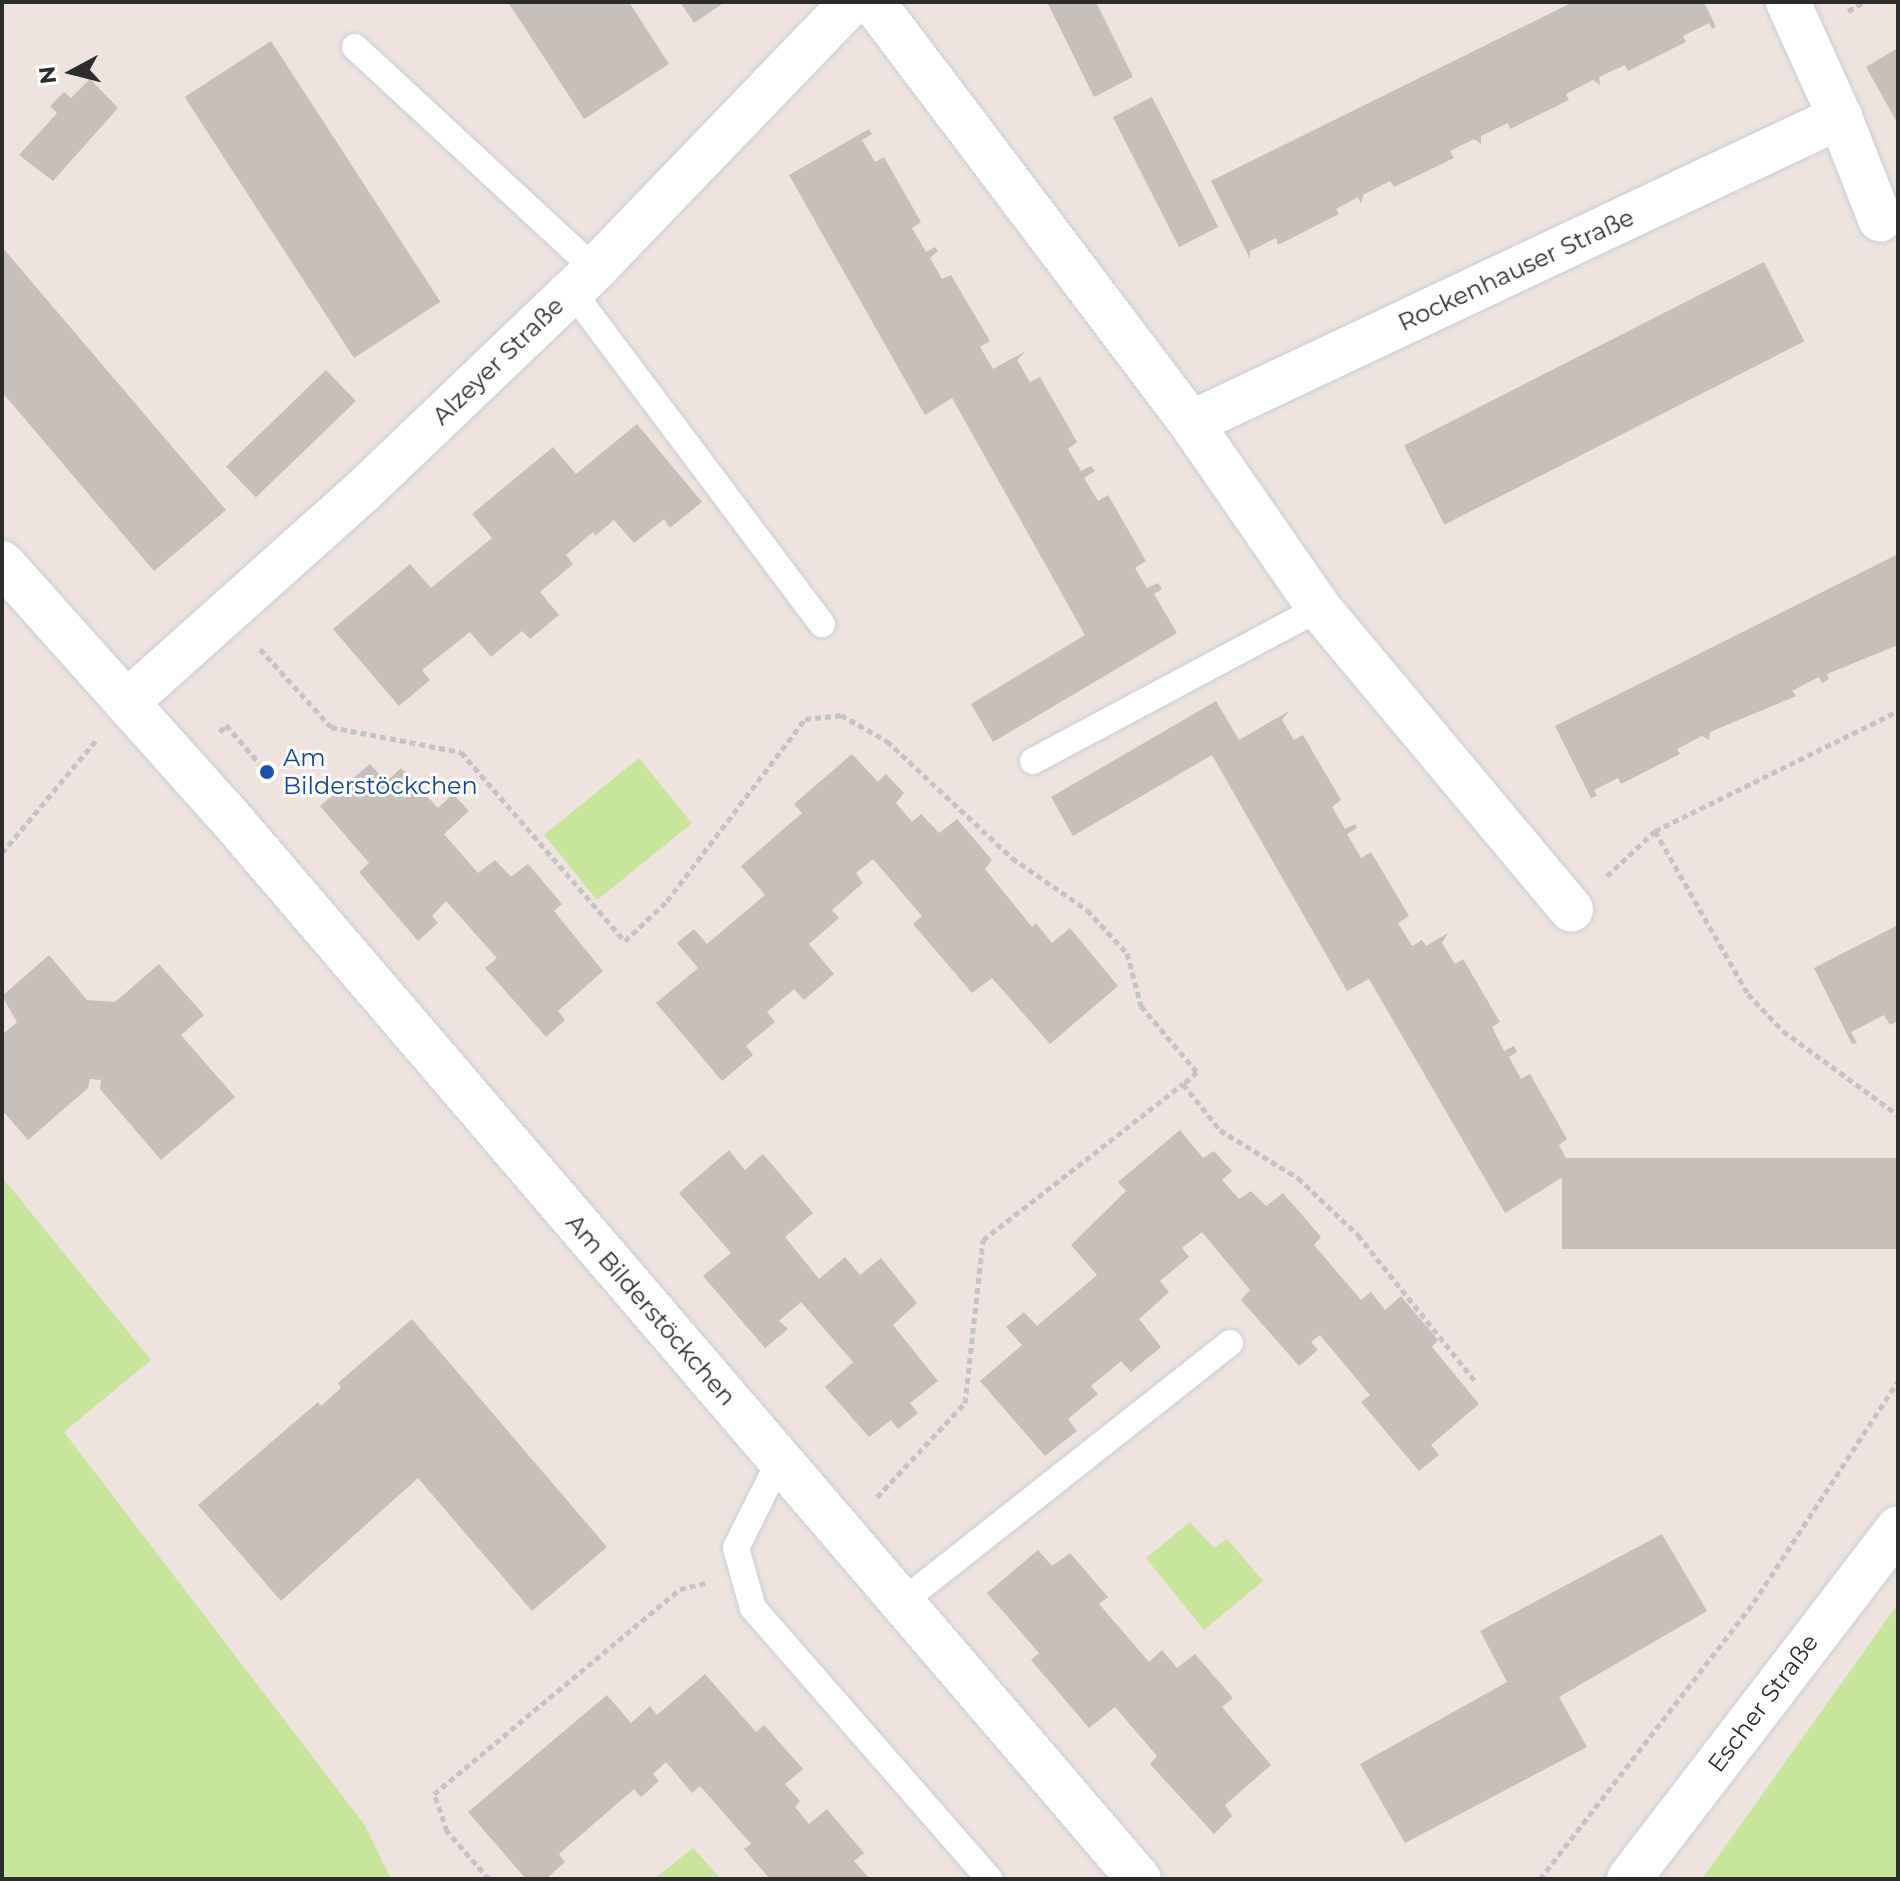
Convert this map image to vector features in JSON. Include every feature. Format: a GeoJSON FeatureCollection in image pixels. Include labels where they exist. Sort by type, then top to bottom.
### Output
{"type":"FeatureCollection","features":[{"type":"Feature","properties":{"kind":"street","name":"Alzeyer Straße"},"geometry":{"type":"LineString","coordinates":[[127,702],[228,614],[583,280],[852,2]]}},
{"type":"Feature","properties":{"kind":"street"},"geometry":{"type":"LineString","coordinates":[[873,2],[1191,423],[1319,608],[1571,909]]}},
{"type":"Feature","properties":{"kind":"street"},"geometry":{"type":"LineString","coordinates":[[1788,2],[1840,117],[1880,219]]}},
{"type":"Feature","properties":{"kind":"street","name":"Rockenhauser Straße"},"geometry":{"type":"LineString","coordinates":[[1191,423],[1840,117]]}},
{"type":"Feature","properties":{"kind":"street","name":"Am Bilderstöckchen"},"geometry":{"type":"LineString","coordinates":[[2,563],[127,702],[1139,1879]]}},
{"type":"Feature","properties":{"kind":"street","name":"Escher Straße"},"geometry":{"type":"LineString","coordinates":[[1629,1879],[1898,1528]]}},
{"type":"Feature","properties":{"kind":"lane"},"geometry":{"type":"LineString","coordinates":[[355,47],[583,280],[822,624]]}},
{"type":"Feature","properties":{"kind":"lane"},"geometry":{"type":"LineString","coordinates":[[1033,761],[1319,608]]}},
{"type":"Feature","properties":{"kind":"lane"},"geometry":{"type":"LineString","coordinates":[[902,1602],[1230,1343]]}},
{"type":"Feature","properties":{"kind":"lane"},"geometry":{"type":"LineString","coordinates":[[780,1460],[736,1548],[741,1575],[753,1608],[989,1879]]}},
{"type":"Feature","properties":{"kind":"path"},"geometry":{"type":"LineString","coordinates":[[228,614],[331,727],[461,752],[625,941],[667,901],[795,729],[805,719],[841,715],[887,741],[1012,858],[1087,910],[1127,953],[1141,1006],[1197,1072],[983,1240],[965,1403],[843,1534]]}},
{"type":"Feature","properties":{"kind":"path"},"geometry":{"type":"LineString","coordinates":[[2,853],[127,702]]}},
{"type":"Feature","properties":{"kind":"path"},"geometry":{"type":"LineString","coordinates":[[1571,909],[1655,831],[1898,711]]}},
{"type":"Feature","properties":{"kind":"path"},"geometry":{"type":"LineString","coordinates":[[1655,831],[1748,994],[1783,1031],[1898,1115]]}},
{"type":"Feature","properties":{"kind":"path"},"geometry":{"type":"LineString","coordinates":[[1183,1084],[1220,1130],[1298,1178],[1358,1235],[1475,1381]]}},
{"type":"Feature","properties":{"kind":"path"},"geometry":{"type":"LineString","coordinates":[[1540,1879],[1754,1602],[1898,1381]]}},
{"type":"Feature","properties":{"kind":"path"},"geometry":{"type":"LineString","coordinates":[[489,1879],[447,1831],[434,1794],[680,1589],[741,1575]]}},
{"type":"Feature","properties":{"kind":"green space"},"geometry":{"type":"Polygon","coordinates":[[[639,758],[692,823],[597,900],[544,835],[639,758]]]}},
{"type":"Feature","properties":{"kind":"green space"},"geometry":{"type":"Polygon","coordinates":[[[2,1177],[151,1360],[64,1432],[364,1824],[391,1879],[2,1879],[2,1177]]]}},
{"type":"Feature","properties":{"kind":"green space"},"geometry":{"type":"Polygon","coordinates":[[[1190,1522],[1214,1548],[1227,1539],[1263,1581],[1204,1630],[1146,1558],[1190,1522]]]}},
{"type":"Feature","properties":{"kind":"green space"},"geometry":{"type":"Polygon","coordinates":[[[1898,1604],[1898,1879],[1702,1879],[1898,1604]]]}},
{"type":"Feature","properties":{"kind":"green space"},"geometry":{"type":"Polygon","coordinates":[[[693,1848],[721,1879],[654,1879],[693,1848]]]}},
{"type":"Feature","properties":{"kind":"building"},"geometry":{"type":"Polygon","coordinates":[[[508,2],[629,2],[669,64],[584,119],[508,2]]]}},
{"type":"Feature","properties":{"kind":"building"},"geometry":{"type":"Polygon","coordinates":[[[680,2],[725,2],[694,23],[680,2]]]}},
{"type":"Feature","properties":{"kind":"building"},"geometry":{"type":"Polygon","coordinates":[[[1047,2],[1096,2],[1133,77],[1094,97],[1047,2]]]}},
{"type":"Feature","properties":{"kind":"building"},"geometry":{"type":"Polygon","coordinates":[[[1573,2],[1704,2],[1716,27],[1712,29],[1709,23],[1683,36],[1686,42],[1628,71],[1625,65],[1599,77],[1600,85],[1593,80],[1566,94],[1569,100],[1510,129],[1508,123],[1481,136],[1481,144],[1474,139],[1450,151],[1454,158],[1394,187],[1390,181],[1363,195],[1361,204],[1358,197],[1336,209],[1339,214],[1278,245],[1276,238],[1250,251],[1250,259],[1211,181],[1573,2]]]}},
{"type":"Feature","properties":{"kind":"building"},"geometry":{"type":"Polygon","coordinates":[[[271,41],[440,302],[354,358],[185,97],[271,41]]]}},
{"type":"Feature","properties":{"kind":"building"},"geometry":{"type":"Polygon","coordinates":[[[1898,48],[1898,124],[1866,67],[1898,48]]]}},
{"type":"Feature","properties":{"kind":"building"},"geometry":{"type":"Polygon","coordinates":[[[90,79],[118,108],[53,181],[19,155],[57,113],[50,106],[64,92],[71,98],[90,79]]]}},
{"type":"Feature","properties":{"kind":"building"},"geometry":{"type":"Polygon","coordinates":[[[1152,97],[1218,227],[1179,247],[1113,117],[1152,97]]]}},
{"type":"Feature","properties":{"kind":"building"},"geometry":{"type":"Polygon","coordinates":[[[869,129],[872,134],[862,140],[875,162],[884,157],[921,222],[912,228],[926,252],[935,247],[938,251],[930,258],[942,279],[951,275],[990,341],[980,347],[993,369],[1026,351],[1017,360],[1030,382],[1040,377],[1077,442],[1068,449],[1081,471],[1091,466],[1095,471],[1084,478],[1098,501],[1108,495],[1146,561],[1135,568],[1147,588],[1158,583],[1162,589],[1154,594],[1177,633],[993,742],[971,704],[1085,635],[952,398],[925,415],[789,175],[869,129]]]}},
{"type":"Feature","properties":{"kind":"building"},"geometry":{"type":"Polygon","coordinates":[[[2,247],[226,510],[154,571],[2,392],[2,247]]]}},
{"type":"Feature","properties":{"kind":"building"},"geometry":{"type":"Polygon","coordinates":[[[1764,262],[1804,341],[1444,525],[1404,445],[1764,262]]]}},
{"type":"Feature","properties":{"kind":"building"},"geometry":{"type":"Polygon","coordinates":[[[326,370],[356,401],[256,497],[226,467],[326,370]]]}},
{"type":"Feature","properties":{"kind":"building"},"geometry":{"type":"Polygon","coordinates":[[[637,424],[702,502],[670,528],[664,519],[634,543],[614,520],[595,536],[593,532],[566,555],[573,564],[540,592],[559,615],[530,639],[522,631],[491,657],[470,632],[422,670],[430,680],[399,706],[333,629],[410,564],[431,588],[492,538],[472,514],[553,447],[576,474],[637,424]]]}},
{"type":"Feature","properties":{"kind":"building"},"geometry":{"type":"Polygon","coordinates":[[[1898,554],[1898,645],[1827,674],[1829,679],[1822,683],[1819,677],[1792,691],[1796,696],[1710,732],[1709,740],[1702,736],[1677,749],[1680,754],[1621,784],[1618,778],[1594,790],[1597,796],[1591,798],[1555,726],[1898,554]]]}},
{"type":"Feature","properties":{"kind":"building"},"geometry":{"type":"Polygon","coordinates":[[[1216,701],[1239,740],[1289,711],[1282,720],[1294,740],[1303,735],[1341,800],[1332,807],[1345,829],[1355,824],[1357,828],[1347,834],[1361,858],[1371,852],[1409,916],[1398,923],[1412,946],[1422,940],[1426,946],[1448,933],[1442,943],[1455,964],[1463,959],[1500,1022],[1492,1027],[1504,1051],[1514,1046],[1517,1052],[1509,1057],[1521,1079],[1530,1074],[1567,1139],[1559,1145],[1570,1165],[1580,1160],[1582,1165],[1505,1213],[1369,979],[1347,991],[1212,755],[1073,836],[1051,797],[1216,701]]]}},
{"type":"Feature","properties":{"kind":"building"},"geometry":{"type":"Polygon","coordinates":[[[852,754],[878,782],[886,774],[904,793],[896,803],[912,822],[921,814],[939,833],[957,819],[992,860],[985,869],[1032,927],[1036,923],[1052,943],[1070,928],[1118,986],[1050,1044],[992,978],[972,993],[913,924],[922,916],[873,859],[856,873],[863,883],[832,910],[839,918],[809,944],[834,974],[804,1000],[794,989],[767,1012],[775,1022],[746,1046],[753,1055],[722,1081],[656,1003],[698,968],[677,943],[694,929],[707,944],[765,895],[741,866],[802,813],[794,804],[852,754]]]}},
{"type":"Feature","properties":{"kind":"building"},"geometry":{"type":"Polygon","coordinates":[[[370,764],[386,782],[401,768],[438,808],[453,794],[469,811],[444,834],[478,873],[495,860],[511,877],[528,864],[562,904],[554,911],[603,971],[558,1011],[565,1020],[546,1037],[485,968],[497,958],[446,901],[432,916],[438,923],[418,941],[359,872],[369,863],[320,806],[370,764]]]}},
{"type":"Feature","properties":{"kind":"building"},"geometry":{"type":"Polygon","coordinates":[[[1898,925],[1898,1021],[1890,1025],[1884,1015],[1851,1032],[1857,1043],[1852,1044],[1814,968],[1898,925]]]}},
{"type":"Feature","properties":{"kind":"building"},"geometry":{"type":"Polygon","coordinates":[[[49,955],[87,1000],[115,1002],[159,964],[204,1015],[181,1035],[235,1097],[161,1160],[100,1089],[101,1080],[90,1079],[88,1088],[28,1140],[2,1110],[2,1035],[17,1022],[2,996],[49,955]]]}},
{"type":"Feature","properties":{"kind":"building"},"geometry":{"type":"Polygon","coordinates":[[[1180,1130],[1203,1158],[1214,1151],[1232,1171],[1222,1180],[1239,1199],[1251,1191],[1266,1206],[1283,1193],[1321,1237],[1314,1245],[1361,1300],[1371,1292],[1385,1310],[1401,1296],[1438,1340],[1432,1347],[1479,1404],[1431,1445],[1439,1455],[1419,1471],[1361,1402],[1370,1395],[1320,1335],[1311,1342],[1318,1350],[1299,1366],[1241,1300],[1250,1290],[1202,1232],[1182,1248],[1189,1257],[1160,1281],[1169,1292],[1139,1319],[1161,1347],[1131,1372],[1121,1361],[1091,1386],[1098,1394],[1068,1419],[1077,1431],[1045,1456],[980,1381],[1022,1345],[1006,1327],[1024,1312],[1037,1326],[1097,1275],[1071,1245],[1126,1191],[1118,1182],[1180,1130]]]}},
{"type":"Feature","properties":{"kind":"building"},"geometry":{"type":"Polygon","coordinates":[[[729,1150],[745,1170],[763,1154],[813,1213],[785,1237],[819,1279],[845,1257],[860,1275],[881,1258],[917,1303],[893,1325],[938,1381],[910,1403],[918,1413],[898,1429],[891,1420],[869,1437],[825,1387],[853,1362],[801,1302],[779,1321],[788,1329],[765,1348],[703,1276],[731,1253],[679,1193],[729,1150]]]}},
{"type":"Feature","properties":{"kind":"building"},"geometry":{"type":"Polygon","coordinates":[[[1562,1158],[1898,1158],[1898,1249],[1562,1249],[1562,1158]]]}},
{"type":"Feature","properties":{"kind":"building"},"geometry":{"type":"Polygon","coordinates":[[[412,1319],[607,1547],[532,1611],[418,1478],[281,1601],[198,1505],[318,1402],[321,1406],[341,1388],[338,1383],[412,1319]]]}},
{"type":"Feature","properties":{"kind":"building"},"geometry":{"type":"Polygon","coordinates":[[[1662,1534],[1707,1611],[1559,1697],[1587,1747],[1405,1843],[1360,1764],[1507,1682],[1480,1631],[1662,1534]]]}},
{"type":"Feature","properties":{"kind":"building"},"geometry":{"type":"Polygon","coordinates":[[[1038,1550],[1052,1566],[1070,1553],[1108,1597],[1099,1604],[1149,1662],[1162,1650],[1177,1668],[1195,1654],[1233,1698],[1222,1707],[1271,1765],[1225,1805],[1232,1816],[1214,1834],[1150,1764],[1157,1756],[1115,1707],[1089,1728],[1031,1660],[1039,1653],[987,1593],[1038,1550]]]}},
{"type":"Feature","properties":{"kind":"building"},"geometry":{"type":"Polygon","coordinates":[[[705,1674],[756,1732],[764,1725],[803,1769],[785,1784],[800,1801],[795,1807],[809,1824],[827,1809],[864,1853],[854,1861],[870,1879],[770,1879],[744,1849],[751,1844],[700,1786],[692,1793],[666,1762],[653,1774],[659,1781],[641,1797],[634,1789],[559,1854],[565,1862],[546,1879],[526,1879],[468,1812],[607,1695],[631,1723],[650,1706],[657,1715],[705,1674]]]}},
{"type":"Feature","properties":{"kind":"place","name":"Am Bilderstöckchen"},"geometry":{"type":"Point","coordinates":[267,772]}}]}
